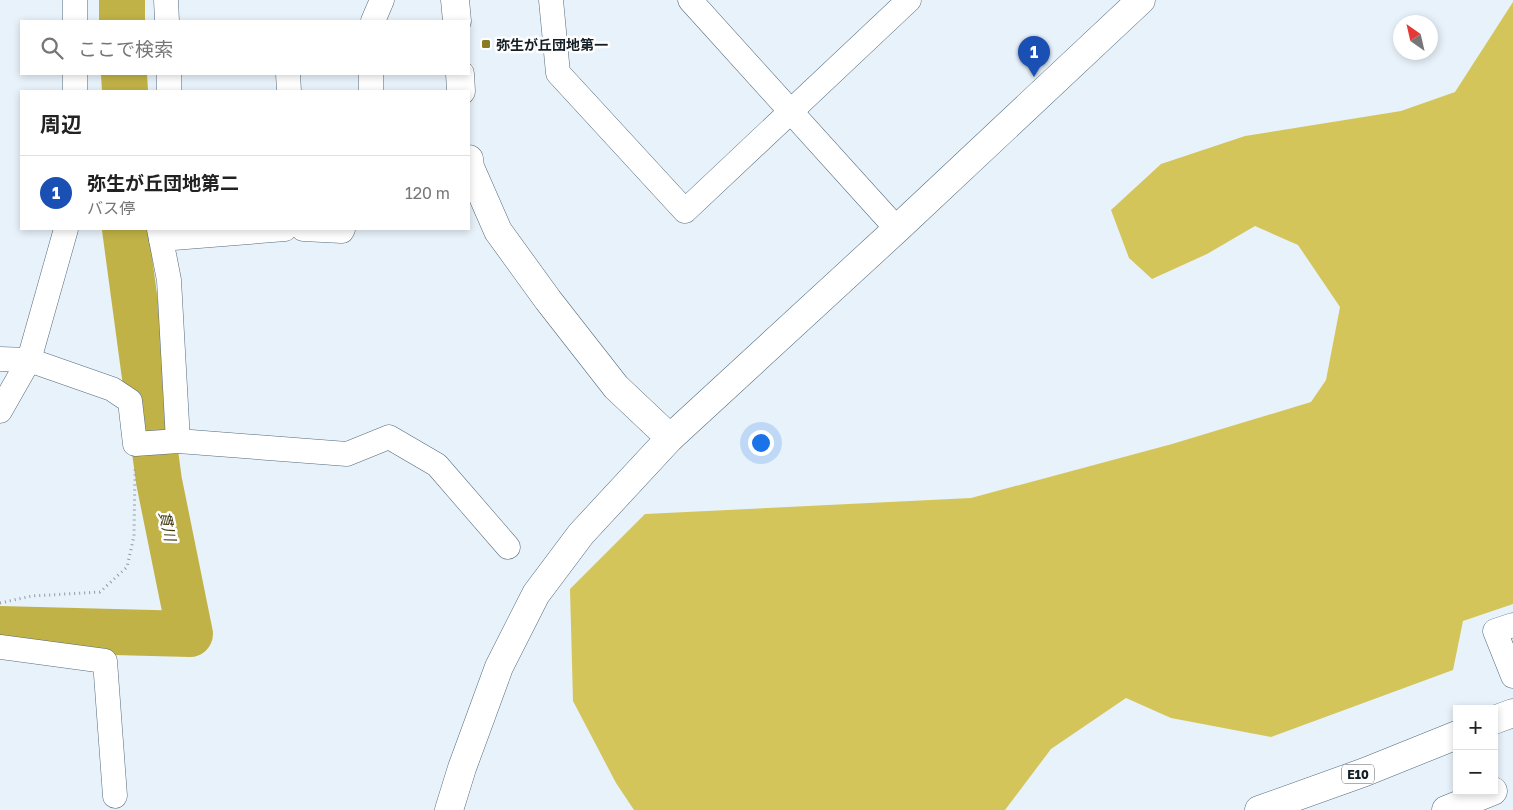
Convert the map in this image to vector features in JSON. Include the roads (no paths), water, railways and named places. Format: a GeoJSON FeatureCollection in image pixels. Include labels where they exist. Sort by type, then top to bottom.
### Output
{"type":"FeatureCollection","features":[{"type":"Feature","properties":{"kind":"main road"},"geometry":{"type":"LineString","coordinates":[[456,0],[457,20]]}},
{"type":"Feature","properties":{"kind":"main road"},"geometry":{"type":"LineString","coordinates":[[449,810],[462,768],[499,667],[536,594],[581,534],[670,438],[898,229],[1140,0]]}},
{"type":"Feature","properties":{"kind":"main road"},"geometry":{"type":"LineString","coordinates":[[460,75],[462,90]]}},
{"type":"Feature","properties":{"kind":"main road"},"geometry":{"type":"LineString","coordinates":[[470,167],[503,239],[548,300],[616,386],[670,438]]}},
{"type":"Feature","properties":{"kind":"main road"},"geometry":{"type":"LineString","coordinates":[[1498,719],[1513,713]]}},
{"type":"Feature","properties":{"kind":"main road","name":"E10"},"geometry":{"type":"LineString","coordinates":[[1259,810],[1365,772],[1453,737]]}},
{"type":"Feature","properties":{"kind":"main road"},"geometry":{"type":"LineString","coordinates":[[1498,789],[1513,783]]}},
{"type":"Feature","properties":{"kind":"main road"},"geometry":{"type":"LineString","coordinates":[[1446,810],[1483,795]]}},
{"type":"Feature","properties":{"kind":"street"},"geometry":{"type":"LineString","coordinates":[[75,0],[75,20]]}},
{"type":"Feature","properties":{"kind":"street"},"geometry":{"type":"LineString","coordinates":[[166,0],[167,20]]}},
{"type":"Feature","properties":{"kind":"street"},"geometry":{"type":"LineString","coordinates":[[373,20],[382,0]]}},
{"type":"Feature","properties":{"kind":"street"},"geometry":{"type":"LineString","coordinates":[[551,0],[558,73],[685,211],[909,0]]}},
{"type":"Feature","properties":{"kind":"street"},"geometry":{"type":"LineString","coordinates":[[695,1],[898,229]]}},
{"type":"Feature","properties":{"kind":"street"},"geometry":{"type":"LineString","coordinates":[[75,75],[75,90]]}},
{"type":"Feature","properties":{"kind":"street"},"geometry":{"type":"LineString","coordinates":[[169,75],[169,90]]}},
{"type":"Feature","properties":{"kind":"street"},"geometry":{"type":"LineString","coordinates":[[288,75],[289,90]]}},
{"type":"Feature","properties":{"kind":"street"},"geometry":{"type":"LineString","coordinates":[[371,75],[371,90]]}},
{"type":"Feature","properties":{"kind":"street"},"geometry":{"type":"LineString","coordinates":[[0,411],[34,361],[66,230]]}},
{"type":"Feature","properties":{"kind":"street"},"geometry":{"type":"LineString","coordinates":[[174,442],[169,280],[160,234],[260,230]]}},
{"type":"Feature","properties":{"kind":"street"},"geometry":{"type":"LineString","coordinates":[[322,230],[342,230]]}},
{"type":"Feature","properties":{"kind":"street"},"geometry":{"type":"LineString","coordinates":[[0,359],[34,361],[112,389],[130,402],[140,444],[174,442],[347,454],[389,436],[437,466],[508,547]]}},
{"type":"Feature","properties":{"kind":"street"},"geometry":{"type":"LineString","coordinates":[[1513,625],[1495,631],[1513,676]]}},
{"type":"Feature","properties":{"kind":"street"},"geometry":{"type":"LineString","coordinates":[[0,648],[105,661],[115,796]]}},
{"type":"Feature","properties":{"kind":"waterway","name":"貫川"},"geometry":{"type":"LineString","coordinates":[[122,0],[122,20]]}},
{"type":"Feature","properties":{"kind":"waterway","name":"貫川"},"geometry":{"type":"LineString","coordinates":[[124,75],[125,90]]}},
{"type":"Feature","properties":{"kind":"waterway","name":"貫川"},"geometry":{"type":"LineString","coordinates":[[0,629],[190,634],[159,481],[125,230]]}},
{"type":"Feature","properties":{"kind":"place","name":"弥生が丘団地第一"},"geometry":{"type":"Point","coordinates":[486,44]}},
{"type":"Feature","properties":{"kind":"place","name":"弥生が丘団地第二"},"geometry":{"type":"Point","coordinates":[1034,77]}}]}
